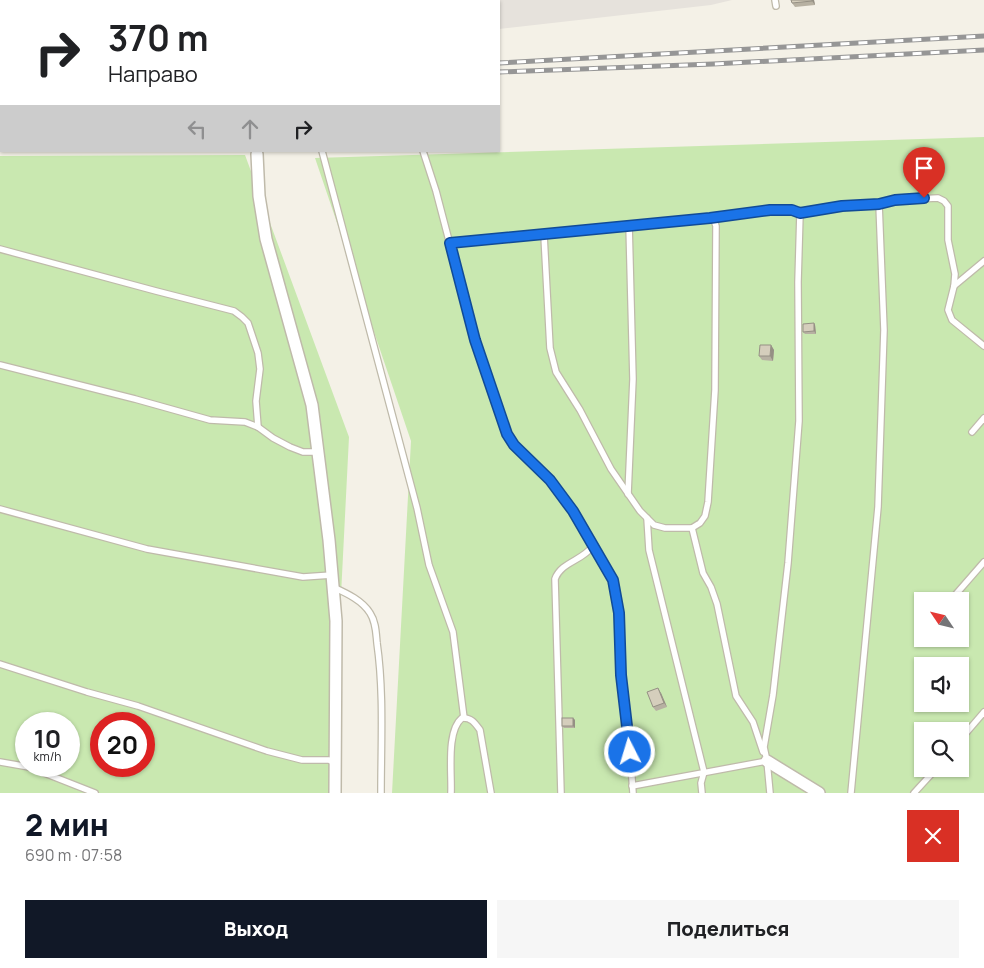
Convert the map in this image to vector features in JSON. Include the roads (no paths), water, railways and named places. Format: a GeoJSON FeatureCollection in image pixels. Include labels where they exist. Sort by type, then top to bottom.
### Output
{"type":"FeatureCollection","features":[{"type":"Feature","properties":{"kind":"street"},"geometry":{"type":"LineString","coordinates":[[257,152],[259,196],[266,239],[312,406],[336,621],[335,793]]}},
{"type":"Feature","properties":{"kind":"street"},"geometry":{"type":"LineString","coordinates":[[767,761],[818,793]]}},
{"type":"Feature","properties":{"kind":"lane"},"geometry":{"type":"LineString","coordinates":[[322,152],[417,508],[429,565],[453,632],[464,718]]}},
{"type":"Feature","properties":{"kind":"lane"},"geometry":{"type":"LineString","coordinates":[[423,152],[436,191],[475,340],[507,434],[514,445],[550,480],[573,511],[613,580],[619,613],[621,675],[629,736],[633,793]]}},
{"type":"Feature","properties":{"kind":"lane"},"geometry":{"type":"LineString","coordinates":[[450,243],[544,235],[629,224],[770,210],[792,210],[800,213],[842,206],[879,204],[895,200],[938,198],[948,206],[948,240],[955,274],[948,310],[952,320],[984,346]]}},
{"type":"Feature","properties":{"kind":"lane"},"geometry":{"type":"LineString","coordinates":[[851,793],[878,507],[884,330],[879,204]]}},
{"type":"Feature","properties":{"kind":"lane"},"geometry":{"type":"LineString","coordinates":[[770,793],[764,747],[773,696],[785,591],[799,421],[798,282],[800,213]]}},
{"type":"Feature","properties":{"kind":"lane"},"geometry":{"type":"LineString","coordinates":[[544,235],[550,348],[556,372],[580,410],[611,469],[640,511],[654,525],[665,528],[692,528],[700,523],[705,516],[708,502],[716,390],[716,226],[713,217]]}},
{"type":"Feature","properties":{"kind":"lane"},"geometry":{"type":"LineString","coordinates":[[628,494],[633,380],[629,224]]}},
{"type":"Feature","properties":{"kind":"lane"},"geometry":{"type":"LineString","coordinates":[[0,248],[156,292],[234,311],[248,323],[258,353],[260,369],[256,401],[258,427]]}},
{"type":"Feature","properties":{"kind":"lane"},"geometry":{"type":"LineString","coordinates":[[954,286],[984,261]]}},
{"type":"Feature","properties":{"kind":"lane"},"geometry":{"type":"LineString","coordinates":[[0,365],[210,420],[245,422],[258,427],[290,447],[303,452],[317,452]]}},
{"type":"Feature","properties":{"kind":"lane"},"geometry":{"type":"LineString","coordinates":[[972,432],[984,418]]}},
{"type":"Feature","properties":{"kind":"lane"},"geometry":{"type":"LineString","coordinates":[[0,509],[147,549],[332,581],[363,605],[370,613],[374,624],[379,659],[381,793]]}},
{"type":"Feature","properties":{"kind":"lane"},"geometry":{"type":"LineString","coordinates":[[647,518],[649,550],[704,772],[701,783],[702,793]]}},
{"type":"Feature","properties":{"kind":"lane"},"geometry":{"type":"LineString","coordinates":[[692,528],[703,573],[711,586],[717,604],[736,696],[753,722],[767,761]]}},
{"type":"Feature","properties":{"kind":"lane"},"geometry":{"type":"LineString","coordinates":[[561,793],[555,579],[562,568],[587,554],[593,546]]}},
{"type":"Feature","properties":{"kind":"lane"},"geometry":{"type":"LineString","coordinates":[[958,592],[984,562]]}},
{"type":"Feature","properties":{"kind":"lane"},"geometry":{"type":"LineString","coordinates":[[0,664],[138,706],[267,751],[302,760],[329,760],[335,763]]}},
{"type":"Feature","properties":{"kind":"lane"},"geometry":{"type":"LineString","coordinates":[[969,730],[984,712]]}},
{"type":"Feature","properties":{"kind":"lane"},"geometry":{"type":"LineString","coordinates":[[452,793],[453,734],[457,722],[464,718],[471,719],[480,730],[491,793]]}},
{"type":"Feature","properties":{"kind":"lane"},"geometry":{"type":"LineString","coordinates":[[632,786],[767,761]]}},
{"type":"Feature","properties":{"kind":"lane"},"geometry":{"type":"LineString","coordinates":[[0,762],[29,767],[95,793]]}},
{"type":"Feature","properties":{"kind":"lane"},"geometry":{"type":"LineString","coordinates":[[914,793],[929,777]]}},
{"type":"Feature","properties":{"kind":"railway"},"geometry":{"type":"LineString","coordinates":[[500,63],[984,36]]}},
{"type":"Feature","properties":{"kind":"railway"},"geometry":{"type":"LineString","coordinates":[[500,72],[713,64],[984,50]]}}]}
